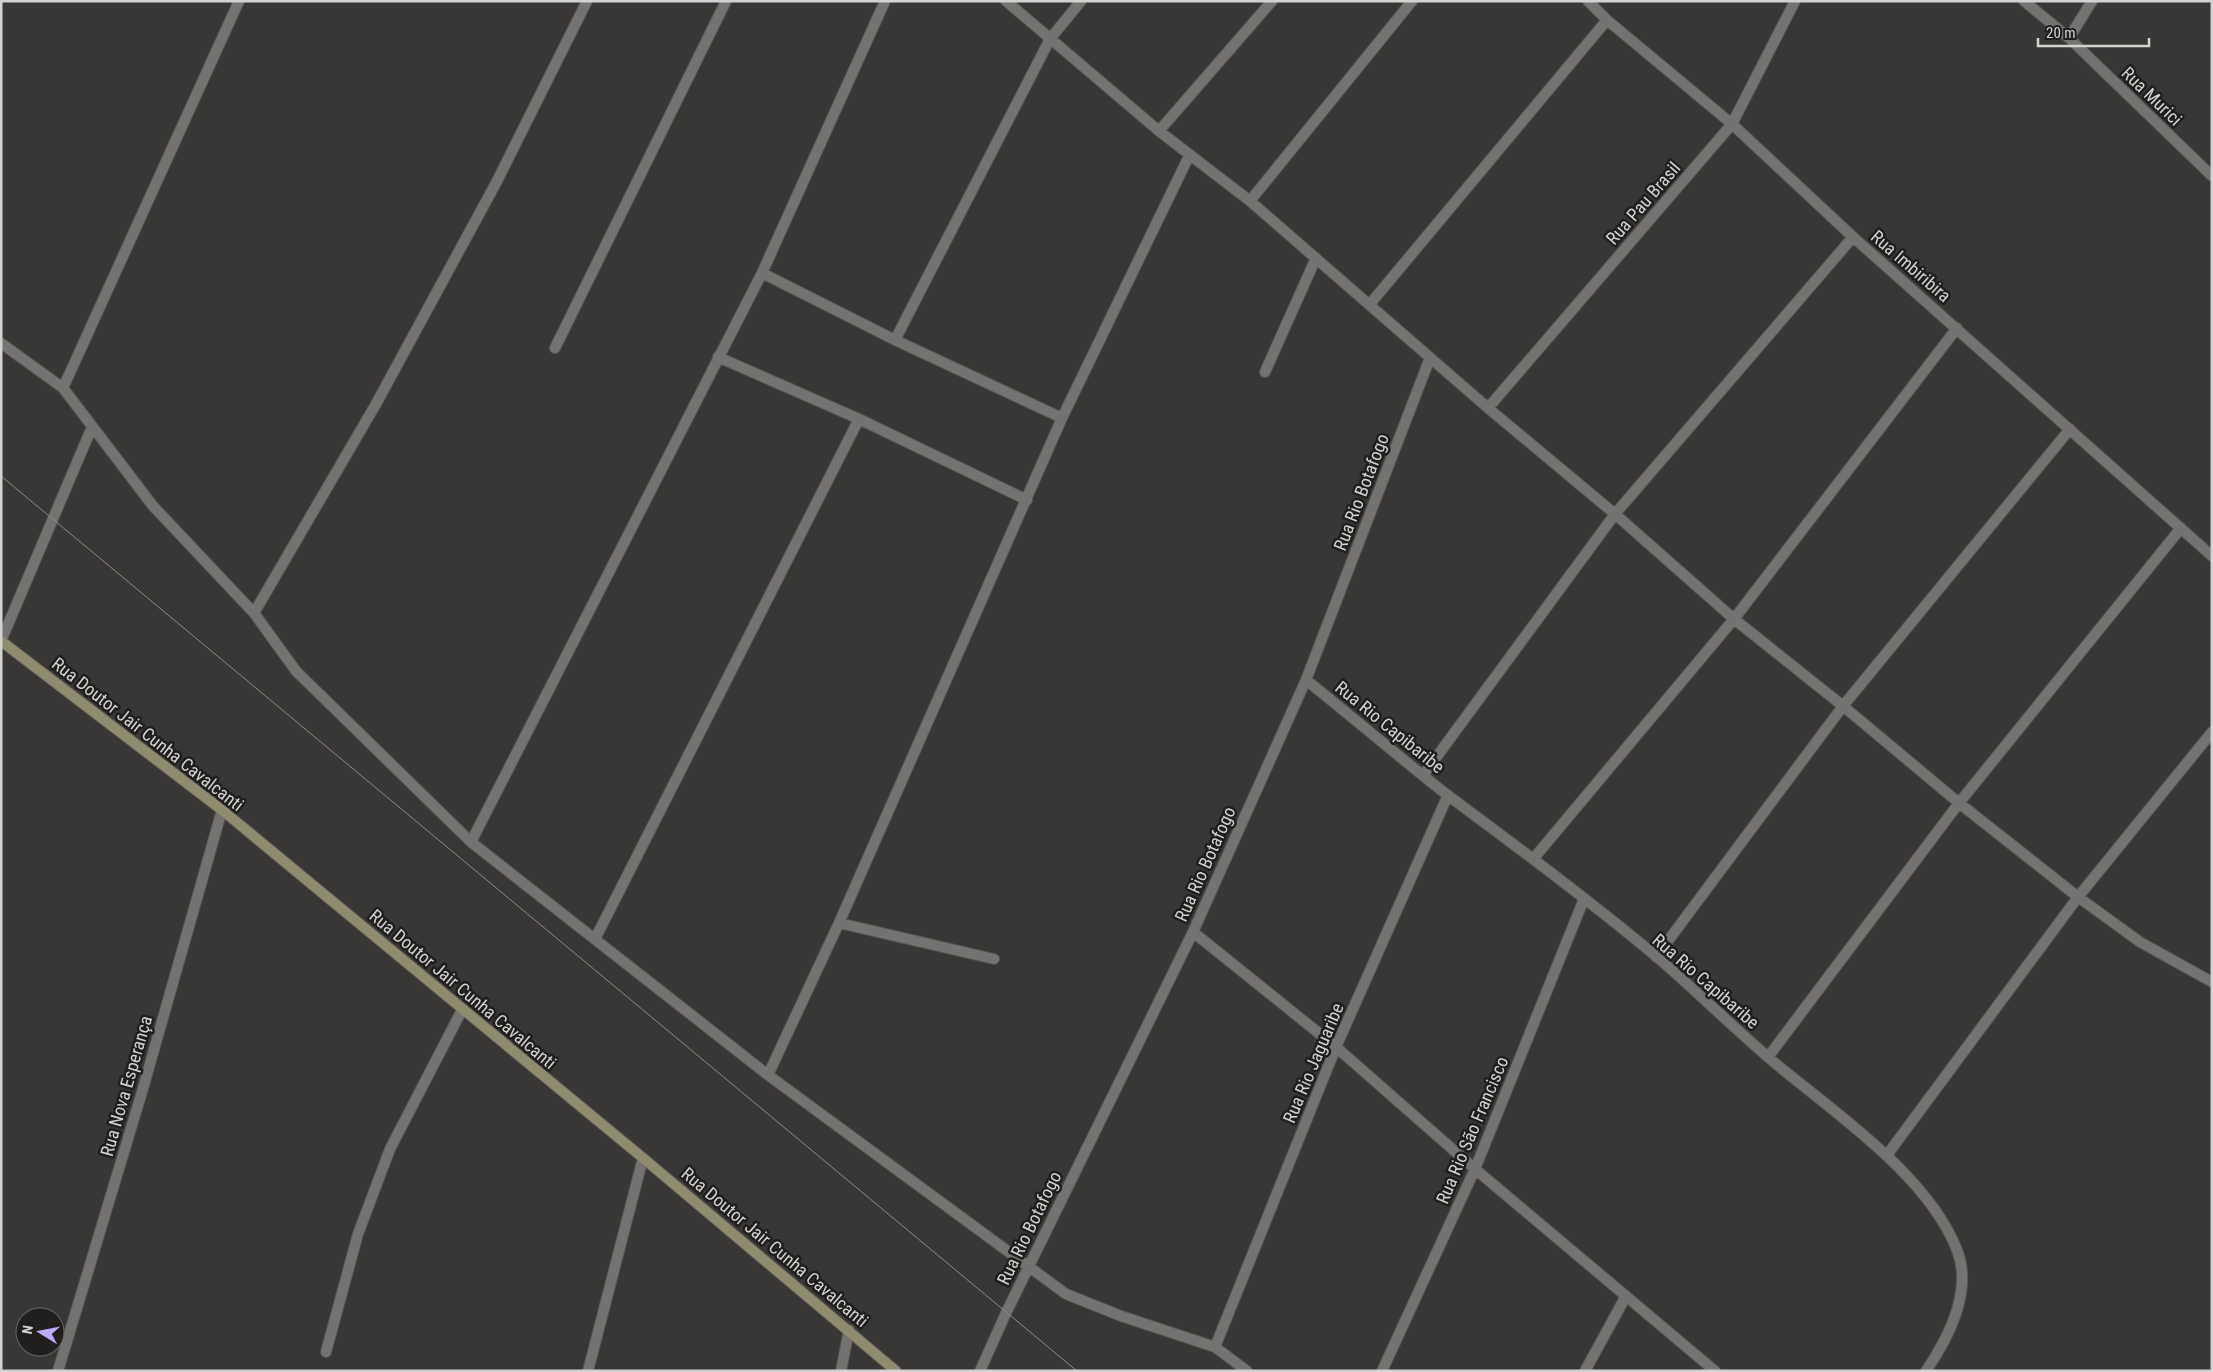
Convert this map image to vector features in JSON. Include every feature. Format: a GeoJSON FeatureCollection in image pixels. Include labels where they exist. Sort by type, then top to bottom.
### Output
{"type":"FeatureCollection","features":[{"type":"Feature","properties":{"kind":"street"},"geometry":{"type":"LineString","coordinates":[[63,388],[240,1]]}},
{"type":"Feature","properties":{"kind":"street"},"geometry":{"type":"LineString","coordinates":[[254,613],[376,404],[496,183],[586,1]]}},
{"type":"Feature","properties":{"kind":"street"},"geometry":{"type":"LineString","coordinates":[[555,348],[726,1]]}},
{"type":"Feature","properties":{"kind":"street"},"geometry":{"type":"LineString","coordinates":[[471,842],[762,273],[885,1]]}},
{"type":"Feature","properties":{"kind":"street"},"geometry":{"type":"LineString","coordinates":[[1006,1],[1189,156],[1250,201],[1488,408],[1615,514],[1734,619],[1843,706],[1959,803],[2078,897],[2140,942],[2212,982]]}},
{"type":"Feature","properties":{"kind":"street"},"geometry":{"type":"LineString","coordinates":[[895,340],[1050,38],[1081,1]]}},
{"type":"Feature","properties":{"kind":"street"},"geometry":{"type":"LineString","coordinates":[[1159,131],[1272,1]]}},
{"type":"Feature","properties":{"kind":"street"},"geometry":{"type":"LineString","coordinates":[[1250,201],[1412,1]]}},
{"type":"Feature","properties":{"kind":"street","name":"Rua Imbiribira"},"geometry":{"type":"LineString","coordinates":[[1588,1],[1607,20],[1732,124],[1853,237],[2212,556]]}},
{"type":"Feature","properties":{"kind":"street","name":"Rua Pau Brasil"},"geometry":{"type":"LineString","coordinates":[[1488,408],[1732,124],[1795,1]]}},
{"type":"Feature","properties":{"kind":"street","name":"Rua Murici"},"geometry":{"type":"LineString","coordinates":[[2024,1],[2069,38],[2212,176]]}},
{"type":"Feature","properties":{"kind":"street"},"geometry":{"type":"LineString","coordinates":[[2069,38],[2092,1]]}},
{"type":"Feature","properties":{"kind":"street"},"geometry":{"type":"LineString","coordinates":[[1370,304],[1607,20]]}},
{"type":"Feature","properties":{"kind":"street"},"geometry":{"type":"LineString","coordinates":[[768,1075],[839,923],[1062,418],[1189,156]]}},
{"type":"Feature","properties":{"kind":"street"},"geometry":{"type":"LineString","coordinates":[[1424,774],[1615,514],[1853,237]]}},
{"type":"Feature","properties":{"kind":"street"},"geometry":{"type":"LineString","coordinates":[[1265,372],[1316,258]]}},
{"type":"Feature","properties":{"kind":"street"},"geometry":{"type":"LineString","coordinates":[[762,273],[895,340],[1062,418]]}},
{"type":"Feature","properties":{"kind":"street"},"geometry":{"type":"LineString","coordinates":[[1534,858],[1734,619],[1957,328]]}},
{"type":"Feature","properties":{"kind":"street"},"geometry":{"type":"LineString","coordinates":[[1,343],[63,388],[153,506],[254,613],[296,670],[471,842],[768,1075],[1028,1268],[1066,1294],[1121,1316],[1215,1348],[1247,1371]]}},
{"type":"Feature","properties":{"kind":"street"},"geometry":{"type":"LineString","coordinates":[[718,357],[858,419],[1027,500]]}},
{"type":"Feature","properties":{"kind":"street","name":"Rua Rio Botafogo"},"geometry":{"type":"LineString","coordinates":[[980,1371],[1028,1268],[1193,932],[1306,680],[1430,358]]}},
{"type":"Feature","properties":{"kind":"street"},"geometry":{"type":"LineString","coordinates":[[595,939],[858,419]]}},
{"type":"Feature","properties":{"kind":"street"},"geometry":{"type":"LineString","coordinates":[[1,641],[92,427]]}},
{"type":"Feature","properties":{"kind":"street"},"geometry":{"type":"LineString","coordinates":[[1656,957],[1843,706],[2070,429]]}},
{"type":"Feature","properties":{"kind":"street"},"geometry":{"type":"LineString","coordinates":[[1768,1057],[1959,803],[2182,528]]}},
{"type":"Feature","properties":{"kind":"street","name":"Rua Doutor Jair Cunha Cavalcanti"},"geometry":{"type":"LineString","coordinates":[[1,641],[222,810],[462,1010],[644,1158],[896,1371]]}},
{"type":"Feature","properties":{"kind":"street","name":"Rua Rio Capibaribe"},"geometry":{"type":"LineString","coordinates":[[1306,680],[1448,795],[1534,858],[1656,957],[1768,1057],[1887,1155],[1932,1206],[1957,1248],[1964,1271],[1961,1294],[1949,1334],[1926,1371]]}},
{"type":"Feature","properties":{"kind":"street"},"geometry":{"type":"LineString","coordinates":[[1887,1155],[2078,897],[2212,732]]}},
{"type":"Feature","properties":{"kind":"street","name":"Rua Rio Jaguaribe"},"geometry":{"type":"LineString","coordinates":[[1215,1348],[1336,1047],[1448,795]]}},
{"type":"Feature","properties":{"kind":"street","name":"Rua Nova Esperança"},"geometry":{"type":"LineString","coordinates":[[58,1371],[222,810]]}},
{"type":"Feature","properties":{"kind":"street","name":"Rua Rio São Francisco"},"geometry":{"type":"LineString","coordinates":[[1382,1371],[1475,1170],[1584,899]]}},
{"type":"Feature","properties":{"kind":"street"},"geometry":{"type":"LineString","coordinates":[[839,923],[994,959]]}},
{"type":"Feature","properties":{"kind":"street"},"geometry":{"type":"LineString","coordinates":[[1193,932],[1336,1047],[1475,1170],[1714,1371]]}},
{"type":"Feature","properties":{"kind":"street"},"geometry":{"type":"LineString","coordinates":[[326,1352],[358,1234],[390,1148],[462,1010]]}},
{"type":"Feature","properties":{"kind":"street"},"geometry":{"type":"LineString","coordinates":[[588,1371],[644,1158]]}},
{"type":"Feature","properties":{"kind":"street"},"geometry":{"type":"LineString","coordinates":[[1585,1371],[1626,1296]]}},
{"type":"Feature","properties":{"kind":"street"},"geometry":{"type":"LineString","coordinates":[[841,1371],[849,1330]]}},
{"type":"Feature","properties":{"kind":"tram line"},"geometry":{"type":"LineString","coordinates":[[1,476],[1077,1371]]}}]}
